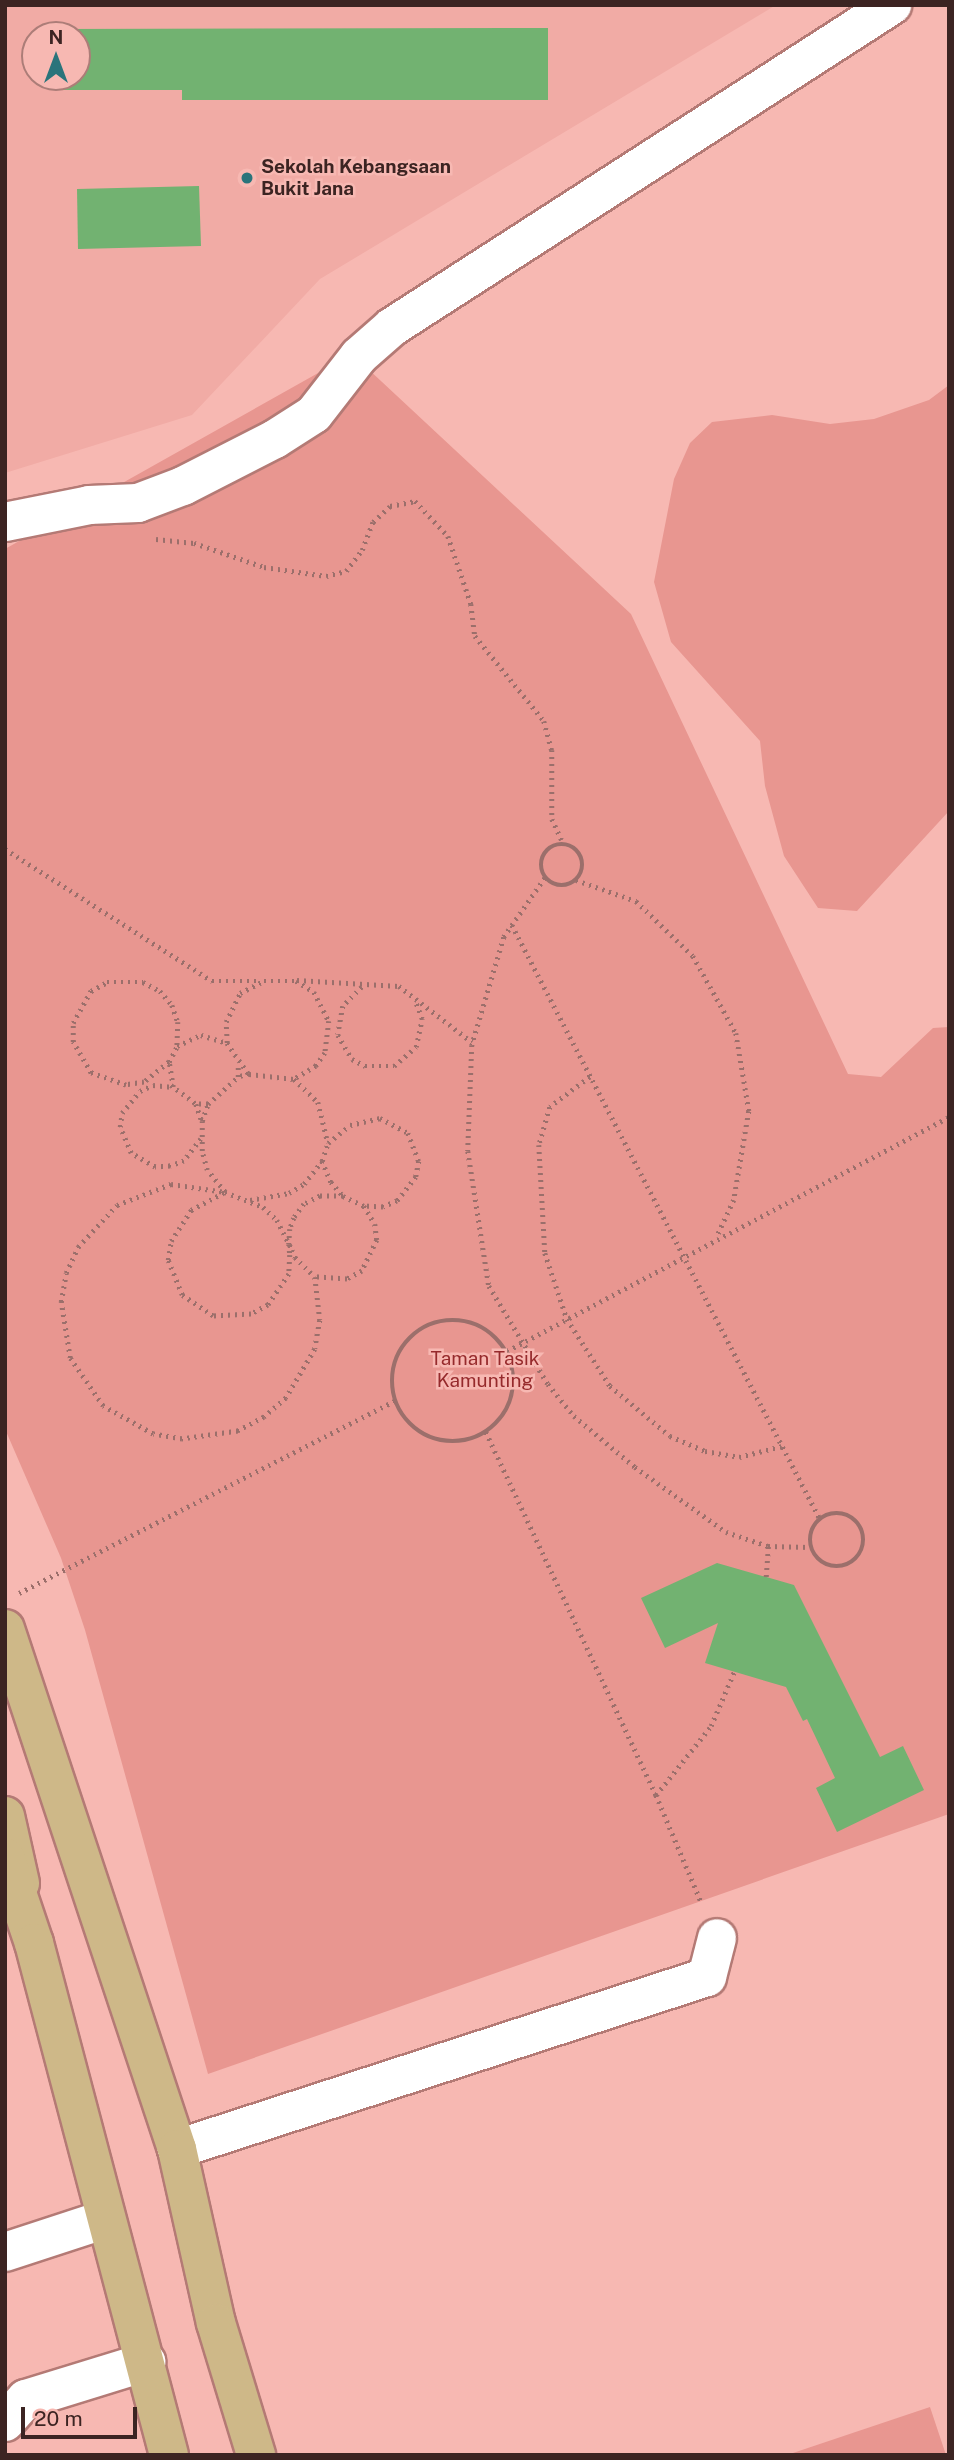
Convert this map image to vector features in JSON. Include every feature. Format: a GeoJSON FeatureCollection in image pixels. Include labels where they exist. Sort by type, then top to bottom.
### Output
{"type":"FeatureCollection","features":[{"type":"Feature","properties":{"kind":"main road"},"geometry":{"type":"LineString","coordinates":[[5,1629],[21,1722],[177,2149],[216,2323],[256,2455]]}},
{"type":"Feature","properties":{"kind":"main road"},"geometry":{"type":"LineString","coordinates":[[5,1816],[34,1943],[169,2455]]}},
{"type":"Feature","properties":{"kind":"main road"},"geometry":{"type":"LineString","coordinates":[[5,1857],[34,1943]]}},
{"type":"Feature","properties":{"kind":"street"},"geometry":{"type":"LineString","coordinates":[[5,522],[89,505],[138,503],[183,486],[275,439],[314,414],[359,356],[392,327],[892,5]]}},
{"type":"Feature","properties":{"kind":"street"},"geometry":{"type":"LineString","coordinates":[[177,2149],[707,1977],[717,1938]]}},
{"type":"Feature","properties":{"kind":"street"},"geometry":{"type":"LineString","coordinates":[[5,2252],[106,2219]]}},
{"type":"Feature","properties":{"kind":"street"},"geometry":{"type":"LineString","coordinates":[[5,2422],[26,2399],[146,2362]]}},
{"type":"Feature","properties":{"kind":"path"},"geometry":{"type":"LineString","coordinates":[[143,538],[194,543],[264,567],[326,576],[346,571],[362,550],[373,522],[390,506],[415,501],[448,536],[471,604],[475,636],[544,721],[552,750],[552,819],[562,840]]}},
{"type":"Feature","properties":{"kind":"path"},"geometry":{"type":"LineString","coordinates":[[562,844],[579,854],[583,867],[576,880],[564,886],[545,878],[541,866],[544,853],[562,844]]}},
{"type":"Feature","properties":{"kind":"path"},"geometry":{"type":"LineString","coordinates":[[5,849],[212,981],[248,982],[280,977],[362,986],[387,982],[472,1042]]}},
{"type":"Feature","properties":{"kind":"path"},"geometry":{"type":"LineString","coordinates":[[545,878],[504,937],[472,1045],[468,1151],[489,1286],[548,1384],[574,1416],[615,1450],[726,1532],[768,1546],[810,1547]]}},
{"type":"Feature","properties":{"kind":"path"},"geometry":{"type":"LineString","coordinates":[[576,880],[636,901],[693,956],[736,1033],[749,1111],[734,1200],[716,1238]]}},
{"type":"Feature","properties":{"kind":"path"},"geometry":{"type":"LineString","coordinates":[[512,925],[820,1519]]}},
{"type":"Feature","properties":{"kind":"path"},"geometry":{"type":"LineString","coordinates":[[225,1192],[207,1170],[201,1139],[202,1121],[208,1104],[238,1077],[249,1074],[294,1079],[316,1066],[326,1053],[329,1021],[314,992],[280,977],[240,993],[226,1022],[227,1043],[238,1064],[249,1074]]}},
{"type":"Feature","properties":{"kind":"path"},"geometry":{"type":"LineString","coordinates":[[107,982],[143,982],[160,991],[172,1005],[178,1023],[177,1046],[169,1062],[144,1082],[126,1085],[91,1073],[73,1042],[79,1005],[107,982]]}},
{"type":"Feature","properties":{"kind":"path"},"geometry":{"type":"LineString","coordinates":[[362,986],[343,1006],[338,1035],[352,1059],[365,1066],[394,1066],[416,1047],[422,1019],[415,1001]]}},
{"type":"Feature","properties":{"kind":"path"},"geometry":{"type":"LineString","coordinates":[[177,1046],[201,1035],[227,1043]]}},
{"type":"Feature","properties":{"kind":"path"},"geometry":{"type":"LineString","coordinates":[[169,1062],[171,1085]]}},
{"type":"Feature","properties":{"kind":"path"},"geometry":{"type":"LineString","coordinates":[[238,1064],[238,1077]]}},
{"type":"Feature","properties":{"kind":"path"},"geometry":{"type":"LineString","coordinates":[[590,1077],[550,1107],[539,1145],[545,1253],[567,1320],[610,1386],[670,1436],[705,1451],[739,1457],[782,1446]]}},
{"type":"Feature","properties":{"kind":"path"},"geometry":{"type":"LineString","coordinates":[[250,1200],[289,1193],[304,1184],[322,1161],[328,1142],[318,1102],[294,1079]]}},
{"type":"Feature","properties":{"kind":"path"},"geometry":{"type":"LineString","coordinates":[[201,1139],[184,1161],[156,1167],[142,1162],[123,1141],[121,1120],[129,1101],[153,1085],[171,1085],[196,1104],[202,1121]]}},
{"type":"Feature","properties":{"kind":"path"},"geometry":{"type":"LineString","coordinates":[[196,1104],[208,1104]]}},
{"type":"Feature","properties":{"kind":"path"},"geometry":{"type":"LineString","coordinates":[[507,1351],[683,1255],[949,1117]]}},
{"type":"Feature","properties":{"kind":"path"},"geometry":{"type":"LineString","coordinates":[[322,1161],[331,1182],[343,1196],[364,1206],[383,1207],[409,1191],[416,1177],[416,1146],[396,1123],[380,1118],[350,1125],[328,1142]]}},
{"type":"Feature","properties":{"kind":"path"},"geometry":{"type":"LineString","coordinates":[[171,1184],[198,1184],[225,1192],[250,1200],[277,1220],[289,1244],[315,1277],[320,1320],[315,1349],[303,1375],[264,1417],[210,1438],[182,1439],[135,1427],[103,1406],[79,1375],[63,1330],[66,1273],[78,1247],[117,1205],[143,1191],[171,1184]]}},
{"type":"Feature","properties":{"kind":"path"},"geometry":{"type":"LineString","coordinates":[[225,1192],[191,1210],[171,1241],[168,1261],[173,1279],[196,1308],[233,1318],[268,1305],[289,1274],[289,1244],[294,1218],[304,1204],[320,1196],[343,1196]]}},
{"type":"Feature","properties":{"kind":"path"},"geometry":{"type":"LineString","coordinates":[[315,1277],[347,1279],[362,1271],[373,1257],[375,1224],[364,1206]]}},
{"type":"Feature","properties":{"kind":"path"},"geometry":{"type":"LineString","coordinates":[[458,1320],[494,1336],[507,1351],[514,1390],[508,1409],[486,1432],[459,1442],[439,1440],[405,1419],[396,1401],[395,1362],[419,1330],[458,1320]]}},
{"type":"Feature","properties":{"kind":"path"},"geometry":{"type":"LineString","coordinates":[[5,1600],[396,1401]]}},
{"type":"Feature","properties":{"kind":"path"},"geometry":{"type":"LineString","coordinates":[[486,1432],[656,1795],[717,1938]]}},
{"type":"Feature","properties":{"kind":"path"},"geometry":{"type":"LineString","coordinates":[[836,1512],[858,1521],[864,1532],[860,1556],[838,1568],[816,1558],[809,1535],[820,1519],[836,1512]]}},
{"type":"Feature","properties":{"kind":"path"},"geometry":{"type":"LineString","coordinates":[[766,1577],[768,1546]]}},
{"type":"Feature","properties":{"kind":"path"},"geometry":{"type":"LineString","coordinates":[[656,1795],[711,1726],[734,1672]]}},
{"type":"Feature","properties":{"kind":"shaded area","name":"Sekolah Kebangsaan Bukit Jana"},"geometry":{"type":"Polygon","coordinates":[[[5,5],[776,5],[320,279],[192,415],[5,473],[5,5]]]}},
{"type":"Feature","properties":{"kind":"green space","name":"Taman Tasik Kamunting"},"geometry":{"type":"Polygon","coordinates":[[[352,354],[631,614],[848,1074],[881,1077],[933,1028],[949,1027],[949,1814],[208,2074],[85,1630],[61,1558],[5,1429],[5,549],[352,354]]]}},
{"type":"Feature","properties":{"kind":"green space"},"geometry":{"type":"Polygon","coordinates":[[[949,385],[949,811],[857,911],[818,908],[784,856],[765,786],[760,741],[671,642],[654,582],[674,479],[690,443],[712,422],[772,415],[830,424],[874,419],[929,400],[949,385]]]}},
{"type":"Feature","properties":{"kind":"green space"},"geometry":{"type":"Polygon","coordinates":[[[930,2407],[946,2455],[787,2455],[930,2407]]]}},
{"type":"Feature","properties":{"kind":"building"},"geometry":{"type":"Polygon","coordinates":[[[548,28],[548,100],[182,100],[182,90],[91,90],[91,29],[548,28]]]}},
{"type":"Feature","properties":{"kind":"building"},"geometry":{"type":"Polygon","coordinates":[[[199,186],[201,246],[78,249],[77,189],[199,186]]]}},
{"type":"Feature","properties":{"kind":"building"},"geometry":{"type":"Polygon","coordinates":[[[717,1563],[794,1585],[880,1757],[903,1746],[924,1790],[837,1832],[816,1788],[835,1778],[807,1719],[803,1721],[786,1687],[705,1663],[718,1623],[665,1648],[641,1598],[717,1563]]]}},
{"type":"Feature","properties":{"kind":"place","name":"Sekolah Kebangsaan Bukit Jana"},"geometry":{"type":"Point","coordinates":[247,178]}}]}
